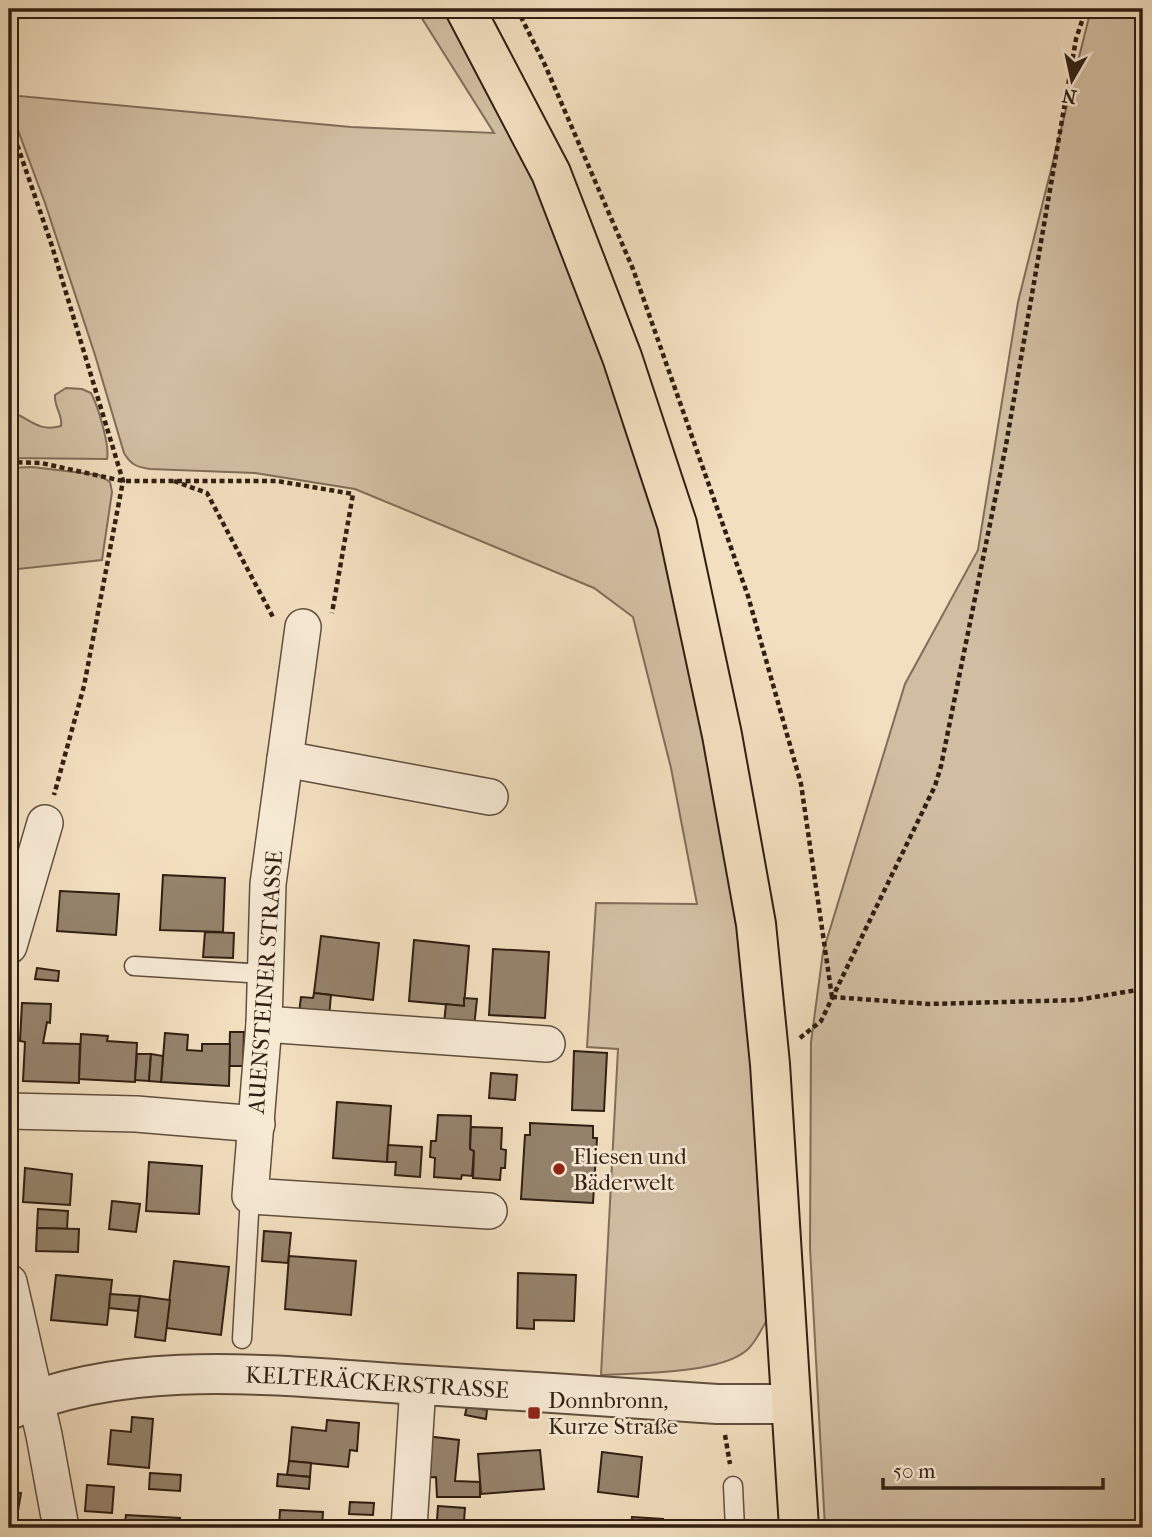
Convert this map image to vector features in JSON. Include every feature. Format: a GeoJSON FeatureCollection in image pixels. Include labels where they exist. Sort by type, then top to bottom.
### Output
{"type":"FeatureCollection","features":[{"type":"Feature","properties":{"kind":"main road"},"geometry":{"type":"LineString","coordinates":[[464,9],[551,173],[622,357],[677,524],[722,735],[756,924],[769,1063],[799,1528]]}},
{"type":"Feature","properties":{"kind":"street","name":"AUENSTEINER STRASSE"},"geometry":{"type":"LineString","coordinates":[[250,1196],[264,1024],[268,884],[303,627]]}},
{"type":"Feature","properties":{"kind":"street"},"geometry":{"type":"LineString","coordinates":[[285,759],[490,797]]}},
{"type":"Feature","properties":{"kind":"street"},"geometry":{"type":"LineString","coordinates":[[9,946],[45,823]]}},
{"type":"Feature","properties":{"kind":"street"},"geometry":{"type":"LineString","coordinates":[[264,1024],[547,1044]]}},
{"type":"Feature","properties":{"kind":"street"},"geometry":{"type":"LineString","coordinates":[[9,1111],[136,1114],[257,1124]]}},
{"type":"Feature","properties":{"kind":"street"},"geometry":{"type":"LineString","coordinates":[[250,1196],[489,1211]]}},
{"type":"Feature","properties":{"kind":"street"},"geometry":{"type":"LineString","coordinates":[[9,1282],[22,1404],[61,1528]]}},
{"type":"Feature","properties":{"kind":"street","name":"KELTERÄCKERSTRASSE"},"geometry":{"type":"LineString","coordinates":[[22,1404],[139,1377],[239,1374],[717,1404],[791,1404]]}},
{"type":"Feature","properties":{"kind":"street"},"geometry":{"type":"LineString","coordinates":[[409,1528],[418,1385]]}},
{"type":"Feature","properties":{"kind":"lane"},"geometry":{"type":"LineString","coordinates":[[134,966],[266,974]]}},
{"type":"Feature","properties":{"kind":"lane","name":"AUENSTEINER STRASSE"},"geometry":{"type":"LineString","coordinates":[[242,1339],[250,1196]]}},
{"type":"Feature","properties":{"kind":"lane"},"geometry":{"type":"LineString","coordinates":[[733,1486],[735,1528]]}},
{"type":"Feature","properties":{"kind":"path"},"geometry":{"type":"LineString","coordinates":[[769,1063],[821,1021],[935,786],[1006,444],[1076,39],[1086,9]]}},
{"type":"Feature","properties":{"kind":"path"},"geometry":{"type":"LineString","coordinates":[[9,121],[51,243],[124,481],[84,686],[45,823]]}},
{"type":"Feature","properties":{"kind":"path"},"geometry":{"type":"LineString","coordinates":[[9,462],[41,463],[124,481],[277,481],[353,494],[331,617],[303,627]]}},
{"type":"Feature","properties":{"kind":"path"},"geometry":{"type":"LineString","coordinates":[[170,480],[206,493],[298,664]]}},
{"type":"Feature","properties":{"kind":"path"},"geometry":{"type":"LineString","coordinates":[[832,997],[943,1003],[1077,1000],[1143,989]]}},
{"type":"Feature","properties":{"kind":"path"},"geometry":{"type":"LineString","coordinates":[[717,1404],[733,1486]]}},
{"type":"Feature","properties":{"kind":"shaded area"},"geometry":{"type":"Polygon","coordinates":[[[416,9],[453,9],[504,106],[642,453],[739,880],[768,1318],[747,1350],[718,1364],[656,1373],[601,1375],[618,1049],[587,1047],[596,903],[697,904],[671,768],[633,617],[594,588],[355,489],[255,473],[150,469],[132,463],[124,453],[45,203],[9,106],[9,95],[351,127],[494,133],[416,9]]]}},
{"type":"Feature","properties":{"kind":"shaded area"},"geometry":{"type":"Polygon","coordinates":[[[1091,9],[1143,9],[1143,1528],[825,1528],[810,1248],[811,1042],[823,952],[905,684],[978,550],[1018,302],[1091,9]]]}},
{"type":"Feature","properties":{"kind":"shaded area"},"geometry":{"type":"Polygon","coordinates":[[[66,388],[82,389],[91,393],[103,426],[107,459],[9,458],[9,411],[39,426],[61,426],[55,395],[66,388]]]}},
{"type":"Feature","properties":{"kind":"shaded area"},"geometry":{"type":"Polygon","coordinates":[[[32,467],[99,475],[110,482],[112,492],[102,560],[9,570],[9,468],[32,467]]]}},
{"type":"Feature","properties":{"kind":"building"},"geometry":{"type":"Polygon","coordinates":[[[163,875],[225,878],[223,932],[160,930],[163,875]]]}},
{"type":"Feature","properties":{"kind":"building"},"geometry":{"type":"Polygon","coordinates":[[[60,891],[119,894],[116,935],[57,931],[60,891]]]}},
{"type":"Feature","properties":{"kind":"building"},"geometry":{"type":"Polygon","coordinates":[[[205,932],[234,933],[233,958],[203,957],[205,932]]]}},
{"type":"Feature","properties":{"kind":"building"},"geometry":{"type":"Polygon","coordinates":[[[321,936],[379,943],[373,1000],[314,993],[321,936]]]}},
{"type":"Feature","properties":{"kind":"building"},"geometry":{"type":"Polygon","coordinates":[[[414,940],[469,946],[464,1006],[409,1001],[414,940]]]}},
{"type":"Feature","properties":{"kind":"building"},"geometry":{"type":"Polygon","coordinates":[[[493,949],[549,952],[545,1018],[489,1015],[493,949]]]}},
{"type":"Feature","properties":{"kind":"building"},"geometry":{"type":"Polygon","coordinates":[[[37,968],[59,971],[58,981],[35,979],[37,968]]]}},
{"type":"Feature","properties":{"kind":"building"},"geometry":{"type":"Polygon","coordinates":[[[314,993],[331,995],[329,1017],[299,1013],[301,997],[313,998],[314,993]]]}},
{"type":"Feature","properties":{"kind":"building"},"geometry":{"type":"Polygon","coordinates":[[[464,998],[477,999],[474,1027],[444,1023],[446,1004],[464,1006],[464,998]]]}},
{"type":"Feature","properties":{"kind":"building"},"geometry":{"type":"Polygon","coordinates":[[[22,1003],[51,1004],[50,1023],[47,1022],[43,1043],[80,1044],[79,1083],[23,1081],[25,1042],[20,1041],[22,1003]]]}},
{"type":"Feature","properties":{"kind":"building"},"geometry":{"type":"Polygon","coordinates":[[[230,1032],[244,1032],[243,1066],[229,1066],[230,1032]]]}},
{"type":"Feature","properties":{"kind":"building"},"geometry":{"type":"Polygon","coordinates":[[[165,1033],[188,1035],[187,1050],[202,1051],[202,1044],[230,1044],[229,1086],[161,1082],[165,1033]]]}},
{"type":"Feature","properties":{"kind":"building"},"geometry":{"type":"Polygon","coordinates":[[[81,1034],[108,1036],[107,1041],[137,1043],[135,1082],[79,1079],[81,1034]]]}},
{"type":"Feature","properties":{"kind":"building"},"geometry":{"type":"Polygon","coordinates":[[[574,1051],[607,1053],[604,1111],[572,1110],[574,1051]]]}},
{"type":"Feature","properties":{"kind":"building"},"geometry":{"type":"Polygon","coordinates":[[[137,1054],[151,1054],[149,1081],[135,1080],[137,1054]]]}},
{"type":"Feature","properties":{"kind":"building"},"geometry":{"type":"Polygon","coordinates":[[[151,1054],[163,1056],[161,1082],[149,1081],[151,1054]]]}},
{"type":"Feature","properties":{"kind":"building"},"geometry":{"type":"Polygon","coordinates":[[[491,1073],[517,1075],[515,1100],[489,1098],[491,1073]]]}},
{"type":"Feature","properties":{"kind":"building"},"geometry":{"type":"Polygon","coordinates":[[[337,1102],[391,1106],[387,1162],[333,1158],[337,1102]]]}},
{"type":"Feature","properties":{"kind":"building"},"geometry":{"type":"Polygon","coordinates":[[[438,1115],[471,1116],[470,1149],[474,1151],[472,1176],[462,1175],[461,1179],[434,1177],[435,1158],[430,1157],[431,1141],[436,1141],[438,1115]]]}},
{"type":"Feature","properties":{"kind":"building","name":"Fliesen und Bäderwelt"},"geometry":{"type":"Polygon","coordinates":[[[530,1123],[593,1126],[593,1138],[597,1138],[593,1203],[521,1199],[525,1135],[530,1135],[530,1123]]]}},
{"type":"Feature","properties":{"kind":"building"},"geometry":{"type":"Polygon","coordinates":[[[471,1127],[502,1128],[501,1149],[506,1150],[505,1168],[501,1168],[500,1180],[473,1178],[471,1127]]]}},
{"type":"Feature","properties":{"kind":"building"},"geometry":{"type":"Polygon","coordinates":[[[388,1145],[422,1147],[420,1177],[395,1175],[396,1162],[387,1162],[388,1145]]]}},
{"type":"Feature","properties":{"kind":"building"},"geometry":{"type":"Polygon","coordinates":[[[149,1162],[202,1166],[199,1214],[146,1211],[149,1162]]]}},
{"type":"Feature","properties":{"kind":"building"},"geometry":{"type":"Polygon","coordinates":[[[25,1168],[72,1174],[70,1205],[23,1202],[25,1168]]]}},
{"type":"Feature","properties":{"kind":"building"},"geometry":{"type":"Polygon","coordinates":[[[112,1201],[140,1204],[136,1232],[109,1229],[112,1201]]]}},
{"type":"Feature","properties":{"kind":"building"},"geometry":{"type":"Polygon","coordinates":[[[38,1209],[68,1211],[67,1229],[37,1228],[38,1209]]]}},
{"type":"Feature","properties":{"kind":"building"},"geometry":{"type":"Polygon","coordinates":[[[37,1228],[79,1229],[78,1252],[36,1251],[37,1228]]]}},
{"type":"Feature","properties":{"kind":"building"},"geometry":{"type":"Polygon","coordinates":[[[264,1231],[291,1233],[288,1263],[262,1261],[264,1231]]]}},
{"type":"Feature","properties":{"kind":"building"},"geometry":{"type":"Polygon","coordinates":[[[289,1256],[356,1261],[351,1315],[285,1309],[289,1256]]]}},
{"type":"Feature","properties":{"kind":"building"},"geometry":{"type":"Polygon","coordinates":[[[174,1261],[229,1267],[221,1335],[166,1328],[174,1261]]]}},
{"type":"Feature","properties":{"kind":"building"},"geometry":{"type":"Polygon","coordinates":[[[518,1273],[576,1275],[574,1321],[534,1320],[534,1329],[517,1328],[518,1273]]]}},
{"type":"Feature","properties":{"kind":"building"},"geometry":{"type":"Polygon","coordinates":[[[56,1275],[112,1280],[107,1325],[51,1320],[56,1275]]]}},
{"type":"Feature","properties":{"kind":"building"},"geometry":{"type":"Polygon","coordinates":[[[110,1294],[140,1296],[138,1311],[109,1308],[110,1294]]]}},
{"type":"Feature","properties":{"kind":"building"},"geometry":{"type":"Polygon","coordinates":[[[140,1296],[170,1300],[165,1341],[135,1337],[140,1296]]]}},
{"type":"Feature","properties":{"kind":"building"},"geometry":{"type":"Polygon","coordinates":[[[467,1406],[487,1410],[486,1419],[465,1415],[467,1406]]]}},
{"type":"Feature","properties":{"kind":"building"},"geometry":{"type":"Polygon","coordinates":[[[132,1417],[153,1419],[149,1468],[108,1464],[111,1430],[131,1432],[132,1417]]]}},
{"type":"Feature","properties":{"kind":"building"},"geometry":{"type":"Polygon","coordinates":[[[327,1420],[359,1423],[357,1451],[350,1450],[348,1467],[289,1461],[292,1427],[326,1431],[327,1420]]]}},
{"type":"Feature","properties":{"kind":"building"},"geometry":{"type":"Polygon","coordinates":[[[426,1436],[459,1440],[455,1481],[480,1482],[480,1497],[437,1497],[436,1477],[422,1478],[426,1436]]]}},
{"type":"Feature","properties":{"kind":"building"},"geometry":{"type":"Polygon","coordinates":[[[540,1450],[544,1489],[481,1494],[478,1454],[540,1450]]]}},
{"type":"Feature","properties":{"kind":"building"},"geometry":{"type":"Polygon","coordinates":[[[602,1452],[642,1457],[638,1497],[598,1492],[602,1452]]]}},
{"type":"Feature","properties":{"kind":"building"},"geometry":{"type":"Polygon","coordinates":[[[289,1461],[311,1463],[310,1477],[287,1475],[289,1461]]]}},
{"type":"Feature","properties":{"kind":"building"},"geometry":{"type":"Polygon","coordinates":[[[150,1473],[181,1475],[180,1491],[149,1489],[150,1473]]]}},
{"type":"Feature","properties":{"kind":"building"},"geometry":{"type":"Polygon","coordinates":[[[278,1474],[310,1477],[309,1489],[277,1486],[278,1474]]]}},
{"type":"Feature","properties":{"kind":"building"},"geometry":{"type":"Polygon","coordinates":[[[87,1485],[114,1487],[112,1513],[85,1511],[87,1485]]]}},
{"type":"Feature","properties":{"kind":"building"},"geometry":{"type":"Polygon","coordinates":[[[9,1491],[21,1493],[17,1517],[9,1516],[9,1491]]]}},
{"type":"Feature","properties":{"kind":"building"},"geometry":{"type":"Polygon","coordinates":[[[350,1502],[374,1503],[373,1515],[349,1514],[350,1502]]]}},
{"type":"Feature","properties":{"kind":"building"},"geometry":{"type":"Polygon","coordinates":[[[438,1506],[465,1508],[464,1521],[437,1520],[438,1506]]]}},
{"type":"Feature","properties":{"kind":"building"},"geometry":{"type":"Polygon","coordinates":[[[280,1510],[323,1512],[322,1528],[279,1528],[280,1510]]]}},
{"type":"Feature","properties":{"kind":"building"},"geometry":{"type":"Polygon","coordinates":[[[126,1515],[180,1518],[179,1528],[124,1528],[126,1515]]]}},
{"type":"Feature","properties":{"kind":"building"},"geometry":{"type":"Polygon","coordinates":[[[632,1517],[663,1519],[663,1528],[631,1528],[632,1517]]]}},
{"type":"Feature","properties":{"kind":"building"},"geometry":{"type":"Polygon","coordinates":[[[437,1520],[464,1521],[464,1528],[437,1528],[437,1520]]]}},
{"type":"Feature","properties":{"kind":"place","name":"Fliesen und Bäderwelt"},"geometry":{"type":"Point","coordinates":[559,1169]}},
{"type":"Feature","properties":{"kind":"place","name":"Donnbronn, Kurze Straße"},"geometry":{"type":"Point","coordinates":[534,1413]}}]}
